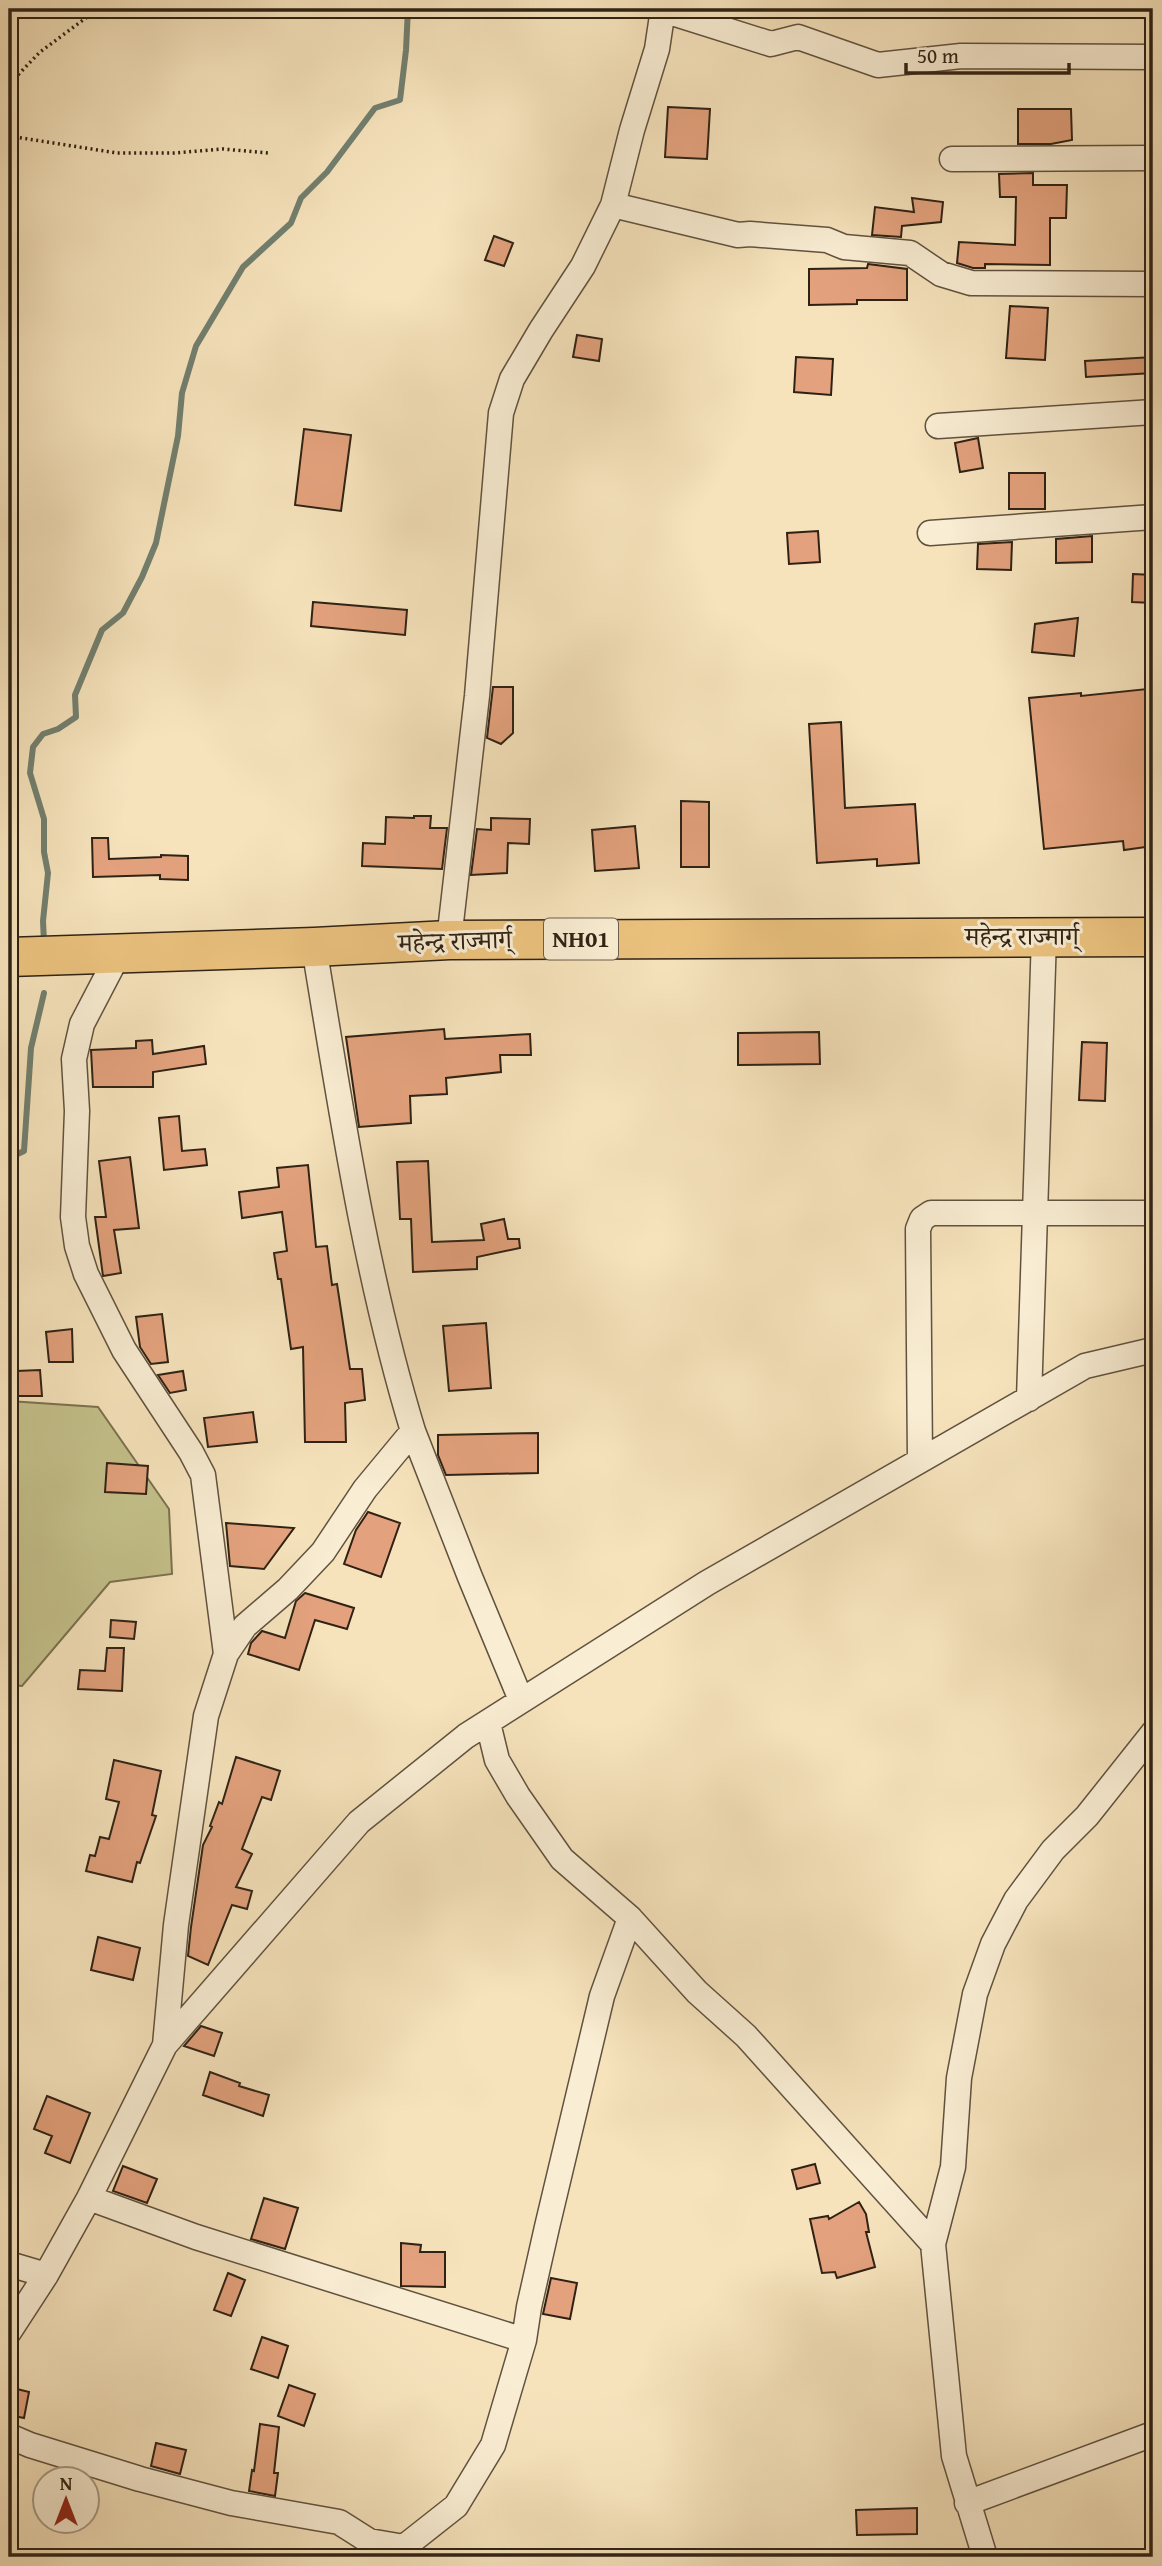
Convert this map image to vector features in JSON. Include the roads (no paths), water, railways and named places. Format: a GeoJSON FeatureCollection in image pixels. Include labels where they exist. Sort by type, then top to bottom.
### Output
{"type":"FeatureCollection","features":[{"type":"Feature","properties":{"kind":"highway","name":"महेन्द्र राज्मार्ग्"},"geometry":{"type":"LineString","coordinates":[[9,957],[449,940],[1153,937]]}},
{"type":"Feature","properties":{"kind":"street"},"geometry":{"type":"LineString","coordinates":[[449,940],[477,696],[501,413],[512,379],[583,267],[613,205],[657,49],[663,9],[771,44],[798,37],[878,65],[961,56],[1153,57]]}},
{"type":"Feature","properties":{"kind":"street"},"geometry":{"type":"LineString","coordinates":[[953,159],[1153,158]]}},
{"type":"Feature","properties":{"kind":"street"},"geometry":{"type":"LineString","coordinates":[[613,205],[738,235],[750,233],[827,240],[844,247],[910,253],[941,274],[971,283],[1153,284]]}},
{"type":"Feature","properties":{"kind":"street"},"geometry":{"type":"LineString","coordinates":[[938,426],[1153,412]]}},
{"type":"Feature","properties":{"kind":"street"},"geometry":{"type":"LineString","coordinates":[[930,533],[1153,517]]}},
{"type":"Feature","properties":{"kind":"street"},"geometry":{"type":"LineString","coordinates":[[1029,1399],[1044,936]]}},
{"type":"Feature","properties":{"kind":"street"},"geometry":{"type":"LineString","coordinates":[[314,947],[354,1188],[377,1292],[413,1431],[521,1700]]}},
{"type":"Feature","properties":{"kind":"street"},"geometry":{"type":"LineString","coordinates":[[119,953],[82,1024],[74,1059],[77,1111],[73,1216],[77,1246],[86,1274],[124,1350],[191,1452],[202,1475],[226,1654]]}},
{"type":"Feature","properties":{"kind":"street"},"geometry":{"type":"LineString","coordinates":[[920,1460],[918,1229],[922,1219],[931,1213],[1153,1213]]}},
{"type":"Feature","properties":{"kind":"street"},"geometry":{"type":"LineString","coordinates":[[9,2332],[46,2276],[89,2198],[165,2045],[359,1822],[466,1736],[707,1583],[1085,1366],[1153,1350]]}},
{"type":"Feature","properties":{"kind":"street"},"geometry":{"type":"LineString","coordinates":[[165,2045],[176,1925],[204,1728],[226,1654],[246,1626],[288,1589],[323,1552],[365,1489],[413,1431]]}},
{"type":"Feature","properties":{"kind":"street"},"geometry":{"type":"LineString","coordinates":[[488,1723],[497,1760],[518,1796],[562,1858],[629,1918],[697,1992],[746,2036],[933,2244]]}},
{"type":"Feature","properties":{"kind":"street"},"geometry":{"type":"LineString","coordinates":[[985,2557],[954,2456],[933,2244],[953,2167],[959,2078],[975,1994],[993,1944],[1016,1900],[1045,1860],[1087,1816],[1153,1733]]}},
{"type":"Feature","properties":{"kind":"street"},"geometry":{"type":"LineString","coordinates":[[9,2436],[30,2445],[232,2503],[339,2522],[369,2541],[406,2552],[456,2506],[493,2445],[524,2340],[547,2227],[602,1996],[629,1918]]}},
{"type":"Feature","properties":{"kind":"street"},"geometry":{"type":"LineString","coordinates":[[89,2198],[196,2238],[524,2340]]}},
{"type":"Feature","properties":{"kind":"street"},"geometry":{"type":"LineString","coordinates":[[9,2264],[46,2276]]}},
{"type":"Feature","properties":{"kind":"street"},"geometry":{"type":"LineString","coordinates":[[967,2503],[1153,2434]]}},
{"type":"Feature","properties":{"kind":"waterway"},"geometry":{"type":"LineString","coordinates":[[44,942],[43,921],[48,873],[44,852],[44,819],[30,773],[33,747],[43,734],[58,729],[76,717],[75,695],[102,630],[123,613],[156,543],[178,436],[182,393],[196,346],[243,267],[291,223],[301,198],[327,172],[375,108],[400,100],[408,9]]}},
{"type":"Feature","properties":{"kind":"waterway"},"geometry":{"type":"LineString","coordinates":[[9,1158],[24,1151],[31,1048],[44,993]]}}]}
